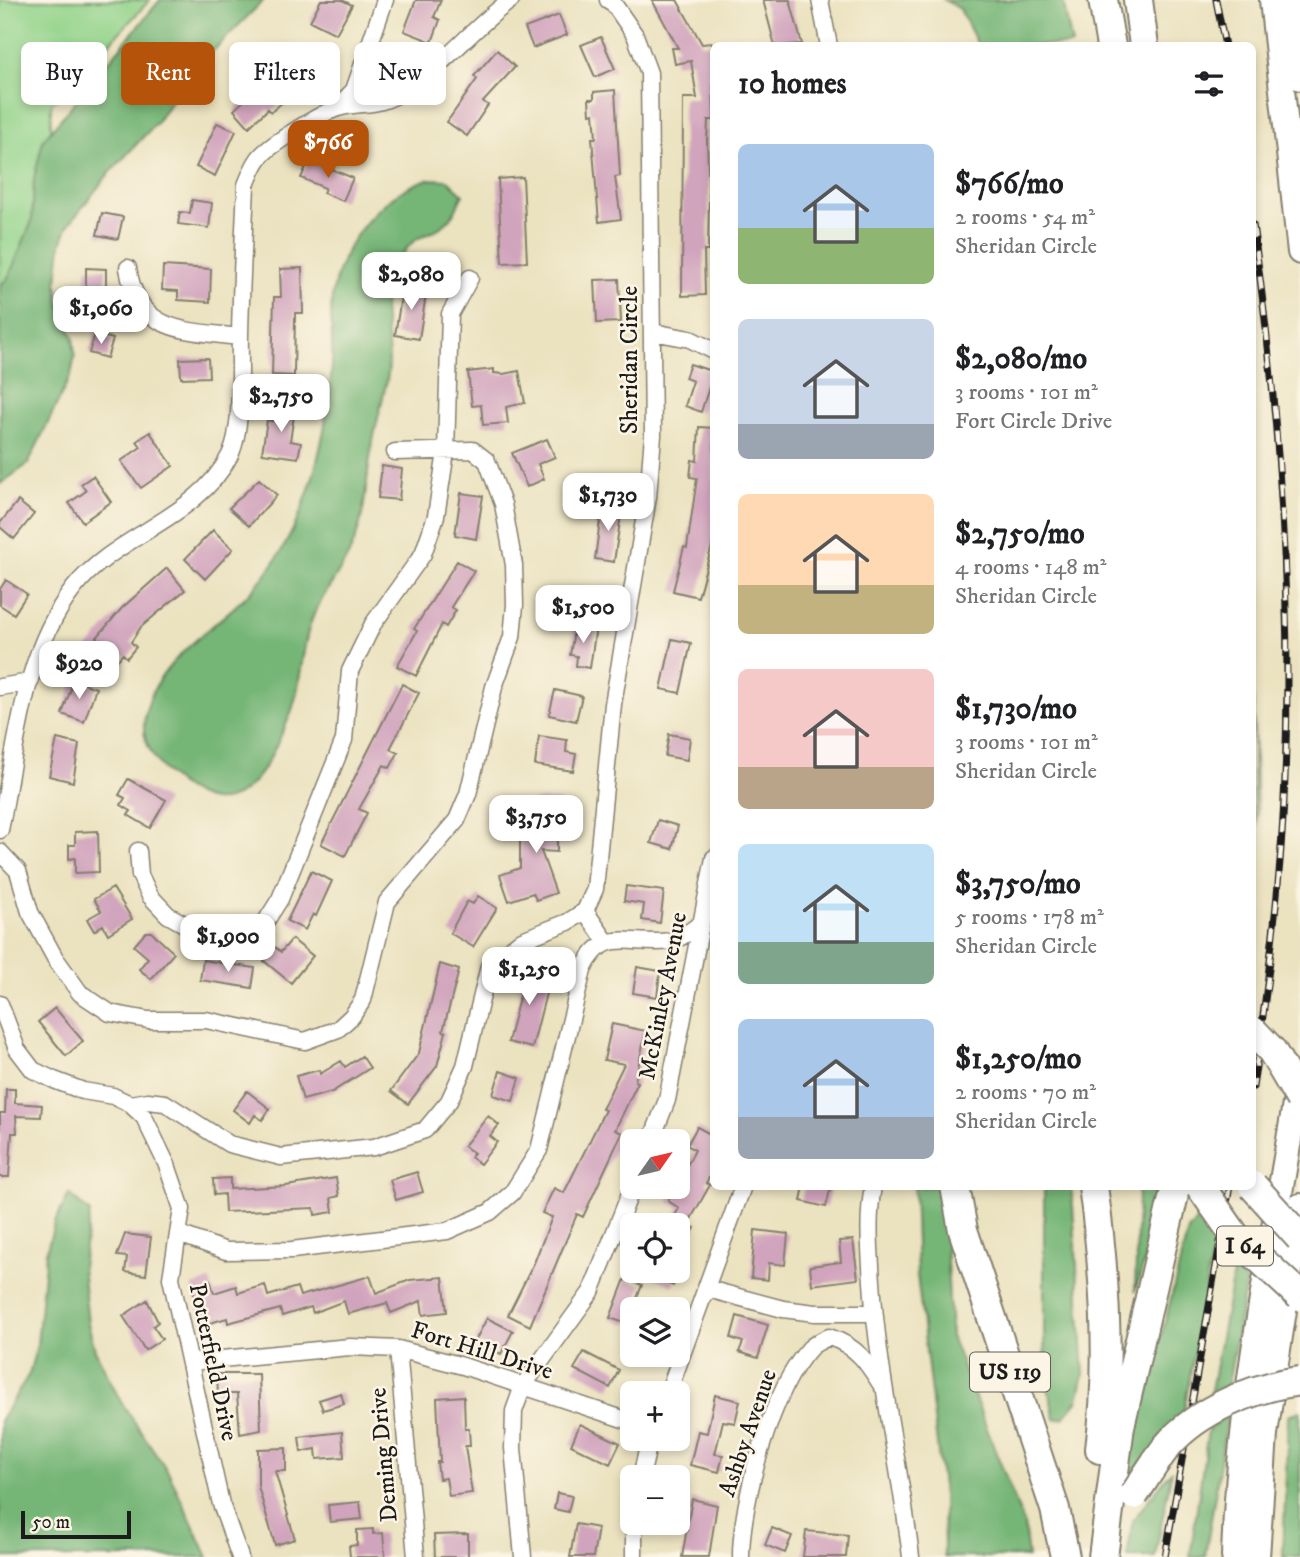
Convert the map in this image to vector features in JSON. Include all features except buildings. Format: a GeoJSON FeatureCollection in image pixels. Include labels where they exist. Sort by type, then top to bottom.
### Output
{"type":"FeatureCollection","features":[{"type":"Feature","properties":{"kind":"highway"},"geometry":{"type":"LineString","coordinates":[[1103,0],[1110,42]]}},
{"type":"Feature","properties":{"kind":"highway"},"geometry":{"type":"LineString","coordinates":[[1138,0],[1143,42]]}},
{"type":"Feature","properties":{"kind":"highway"},"geometry":{"type":"LineString","coordinates":[[1256,1034],[1272,1051],[1300,1099]]}},
{"type":"Feature","properties":{"kind":"highway","name":"I 64"},"geometry":{"type":"LineString","coordinates":[[1256,1189],[1300,1238]]}},
{"type":"Feature","properties":{"kind":"highway","name":"US 119"},"geometry":{"type":"LineString","coordinates":[[956,1190],[963,1230],[1055,1509],[1065,1557]]}},
{"type":"Feature","properties":{"kind":"highway"},"geometry":{"type":"LineString","coordinates":[[1083,1557],[1104,1418],[1105,1352],[1093,1190]]}},
{"type":"Feature","properties":{"kind":"highway"},"geometry":{"type":"LineString","coordinates":[[1102,1557],[1121,1426],[1176,1190]]}},
{"type":"Feature","properties":{"kind":"highway","name":"I 64"},"geometry":{"type":"LineString","coordinates":[[1203,1190],[1235,1236],[1300,1296]]}},
{"type":"Feature","properties":{"kind":"highway"},"geometry":{"type":"LineString","coordinates":[[1110,1557],[1134,1494],[1170,1443],[1222,1405],[1253,1391],[1300,1381]]}},
{"type":"Feature","properties":{"kind":"main road"},"geometry":{"type":"LineString","coordinates":[[1272,0],[1300,252]]}},
{"type":"Feature","properties":{"kind":"main road"},"geometry":{"type":"LineString","coordinates":[[1292,0],[1300,78]]}},
{"type":"Feature","properties":{"kind":"main road"},"geometry":{"type":"LineString","coordinates":[[1234,1557],[1236,1483],[1254,1342],[1300,1072]]}},
{"type":"Feature","properties":{"kind":"main road"},"geometry":{"type":"LineString","coordinates":[[1257,1557],[1265,1434],[1300,1206]]}},
{"type":"Feature","properties":{"kind":"street"},"geometry":{"type":"LineString","coordinates":[[0,830],[30,682],[47,631],[74,587],[104,561],[192,500],[217,477],[231,452],[240,373],[239,337],[246,185],[260,157],[282,140],[338,108],[354,90],[386,0]]}},
{"type":"Feature","properties":{"kind":"street"},"geometry":{"type":"LineString","coordinates":[[338,108],[374,105],[403,92],[442,64],[488,16],[511,0]]}},
{"type":"Feature","properties":{"kind":"street","name":"Sheridan Circle"},"geometry":{"type":"LineString","coordinates":[[585,911],[595,889],[613,704],[648,497],[653,435],[649,73],[635,35],[613,3],[608,0]]}},
{"type":"Feature","properties":{"kind":"street"},"geometry":{"type":"LineString","coordinates":[[820,0],[828,42]]}},
{"type":"Feature","properties":{"kind":"street"},"geometry":{"type":"LineString","coordinates":[[128,268],[131,285],[140,305],[155,320],[176,329],[239,337]]}},
{"type":"Feature","properties":{"kind":"street"},"geometry":{"type":"LineString","coordinates":[[138,851],[139,875],[150,896],[168,915],[211,939],[248,939],[263,926],[281,900],[344,740],[350,671],[373,624],[423,554],[436,516],[446,452],[450,314],[470,278]]}},
{"type":"Feature","properties":{"kind":"street"},"geometry":{"type":"LineString","coordinates":[[653,332],[690,339],[710,349]]}},
{"type":"Feature","properties":{"kind":"street"},"geometry":{"type":"LineString","coordinates":[[0,852],[18,871],[30,912],[55,958],[80,993],[110,1013],[148,1020],[206,1020],[305,1041],[338,1029],[363,1000],[387,902],[457,820],[468,794],[494,687],[512,637],[514,565],[503,504],[487,461],[472,450],[395,452]]}},
{"type":"Feature","properties":{"kind":"street"},"geometry":{"type":"LineString","coordinates":[[0,687],[30,682]]}},
{"type":"Feature","properties":{"kind":"street","name":"McKinley Avenue"},"geometry":{"type":"LineString","coordinates":[[655,1129],[667,1100],[710,877]]}},
{"type":"Feature","properties":{"kind":"street"},"geometry":{"type":"LineString","coordinates":[[0,1004],[17,1049],[33,1070],[83,1091],[113,1096],[130,1104],[148,1101],[165,1103],[229,1144],[281,1157],[374,1147],[425,1130],[449,1101],[465,1066],[489,966],[522,940],[568,922],[585,911],[606,941]]}},
{"type":"Feature","properties":{"kind":"street"},"geometry":{"type":"LineString","coordinates":[[179,1234],[226,1251],[292,1250],[447,1231],[490,1212],[512,1193],[539,1150],[583,970],[591,954],[606,941],[671,941],[699,925]]}},
{"type":"Feature","properties":{"kind":"street"},"geometry":{"type":"LineString","coordinates":[[0,1052],[17,1049]]}},
{"type":"Feature","properties":{"kind":"street","name":"Potterfield Drive"},"geometry":{"type":"LineString","coordinates":[[130,1104],[144,1117],[167,1165],[182,1209],[171,1278],[221,1504],[240,1557]]}},
{"type":"Feature","properties":{"kind":"street"},"geometry":{"type":"LineString","coordinates":[[672,1381],[708,1289],[742,1190]]}},
{"type":"Feature","properties":{"kind":"street"},"geometry":{"type":"LineString","coordinates":[[872,1190],[868,1215],[874,1313],[902,1483],[911,1557]]}},
{"type":"Feature","properties":{"kind":"street"},"geometry":{"type":"LineString","coordinates":[[523,1557],[513,1448],[514,1411],[523,1386],[591,1292],[628,1199]]}},
{"type":"Feature","properties":{"kind":"street"},"geometry":{"type":"LineString","coordinates":[[708,1289],[783,1309],[815,1313],[874,1313]]}},
{"type":"Feature","properties":{"kind":"street"},"geometry":{"type":"LineString","coordinates":[[815,1313],[829,1338],[849,1343],[864,1357],[885,1391]]}},
{"type":"Feature","properties":{"kind":"street","name":"Ashby Avenue"},"geometry":{"type":"LineString","coordinates":[[741,1557],[741,1531],[749,1494],[780,1396],[794,1368],[812,1345],[829,1338]]}},
{"type":"Feature","properties":{"kind":"street","name":"Fort Hill Drive"},"geometry":{"type":"LineString","coordinates":[[190,1362],[350,1348],[398,1349],[463,1366],[620,1418]]}},
{"type":"Feature","properties":{"kind":"street","name":"Deming Drive"},"geometry":{"type":"LineString","coordinates":[[398,1349],[416,1557]]}},
{"type":"Feature","properties":{"kind":"street"},"geometry":{"type":"LineString","coordinates":[[634,1535],[634,1557]]}},
{"type":"Feature","properties":{"kind":"green space"},"geometry":{"type":"Polygon","coordinates":[[[0,0],[150,0],[107,46],[107,42],[21,42],[21,105],[51,105],[51,339],[0,343],[0,0]]]}},
{"type":"Feature","properties":{"kind":"green space"},"geometry":{"type":"Polygon","coordinates":[[[160,0],[264,0],[215,49],[215,42],[125,42],[160,0]]]}},
{"type":"Feature","properties":{"kind":"green space"},"geometry":{"type":"Polygon","coordinates":[[[944,0],[1063,0],[1071,42],[976,42],[960,9],[944,0]]]}},
{"type":"Feature","properties":{"kind":"green space"},"geometry":{"type":"Polygon","coordinates":[[[121,47],[121,105],[169,105],[67,227],[61,244],[57,283],[59,302],[73,337],[75,356],[71,375],[28,464],[0,484],[0,287],[9,276],[32,221],[34,179],[43,140],[72,105],[107,105],[107,63],[121,47]]]}},
{"type":"Feature","properties":{"kind":"green space"},"geometry":{"type":"Polygon","coordinates":[[[428,179],[448,180],[463,194],[446,224],[416,240],[406,249],[386,286],[384,313],[389,367],[356,537],[314,614],[293,707],[265,766],[249,787],[239,794],[228,799],[215,800],[200,796],[172,779],[152,753],[144,726],[148,703],[157,683],[171,665],[255,587],[293,530],[313,476],[327,413],[332,364],[332,298],[343,260],[352,242],[377,210],[393,197],[428,179]]]}},
{"type":"Feature","properties":{"kind":"green space"},"geometry":{"type":"Polygon","coordinates":[[[914,1190],[943,1190],[951,1336],[1024,1524],[1028,1557],[944,1557],[943,1495],[917,1275],[914,1190]]]}},
{"type":"Feature","properties":{"kind":"green space"},"geometry":{"type":"Polygon","coordinates":[[[1044,1190],[1071,1190],[1084,1374],[1078,1400],[1063,1418],[1055,1419],[1046,1380],[1044,1190]]]}},
{"type":"Feature","properties":{"kind":"green space"},"geometry":{"type":"Polygon","coordinates":[[[1138,1190],[1167,1190],[1135,1292],[1138,1190]]]}},
{"type":"Feature","properties":{"kind":"green space"},"geometry":{"type":"Polygon","coordinates":[[[69,1194],[90,1213],[82,1267],[88,1323],[95,1350],[121,1402],[169,1473],[208,1557],[0,1557],[0,1421],[29,1374],[37,1345],[46,1252],[55,1222],[69,1194]]]}},
{"type":"Feature","properties":{"kind":"green space"},"geometry":{"type":"Polygon","coordinates":[[[1199,1217],[1214,1240],[1182,1422],[1125,1480],[1188,1231],[1199,1217]]]}},
{"type":"Feature","properties":{"kind":"green space"},"geometry":{"type":"Polygon","coordinates":[[[1234,1268],[1246,1282],[1228,1385],[1209,1401],[1234,1268]]]}},
{"type":"Feature","properties":{"kind":"green space"},"geometry":{"type":"Polygon","coordinates":[[[1300,1411],[1300,1557],[1283,1557],[1288,1416],[1300,1411]]]}},
{"type":"Feature","properties":{"kind":"green space"},"geometry":{"type":"Polygon","coordinates":[[[1228,1414],[1205,1557],[1190,1557],[1208,1430],[1228,1414]]]}},
{"type":"Feature","properties":{"kind":"green space"},"geometry":{"type":"Polygon","coordinates":[[[1172,1470],[1155,1557],[1127,1557],[1133,1520],[1172,1470]]]}},
{"type":"Feature","properties":{"kind":"railway"},"geometry":{"type":"LineString","coordinates":[[1216,0],[1224,42]]}},
{"type":"Feature","properties":{"kind":"railway"},"geometry":{"type":"LineString","coordinates":[[1256,249],[1279,462],[1287,622],[1285,781],[1278,889],[1256,1064]]}},
{"type":"Feature","properties":{"kind":"railway"},"geometry":{"type":"LineString","coordinates":[[1165,1557],[1229,1190]]}}]}
